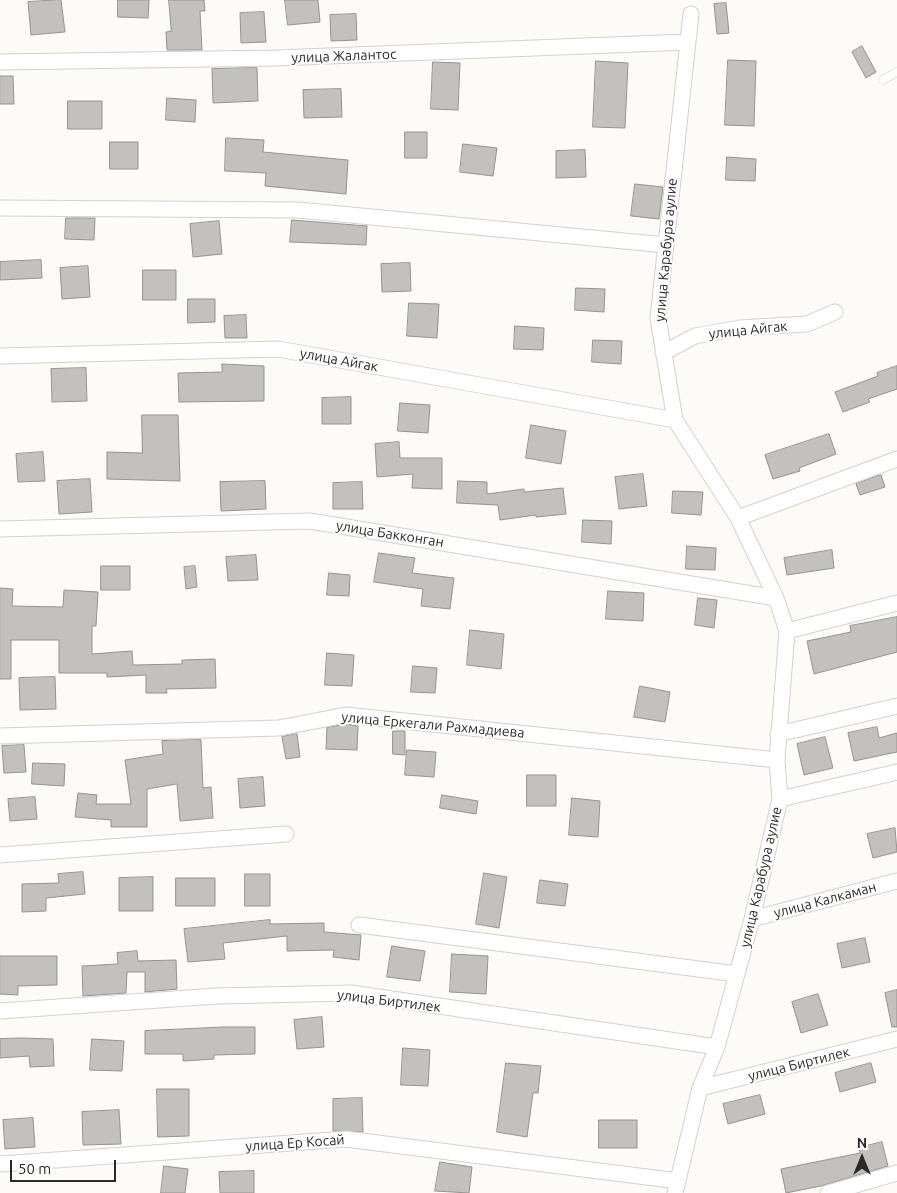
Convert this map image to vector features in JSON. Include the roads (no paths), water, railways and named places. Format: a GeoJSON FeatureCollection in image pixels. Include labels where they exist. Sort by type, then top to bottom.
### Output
{"type":"FeatureCollection","features":[{"type":"Feature","properties":{"kind":"street","name":"улица Карабура аулие"},"geometry":{"type":"LineString","coordinates":[[677,1187],[700,1088],[716,1047],[752,919],[780,799],[777,760],[778,734],[787,631],[776,598],[738,518],[675,420],[663,353],[658,318],[691,14]]}},
{"type":"Feature","properties":{"kind":"street","name":"улица Жалантос"},"geometry":{"type":"LineString","coordinates":[[0,62],[277,58],[688,42]]}},
{"type":"Feature","properties":{"kind":"street"},"geometry":{"type":"LineString","coordinates":[[0,208],[298,210],[666,245]]}},
{"type":"Feature","properties":{"kind":"street","name":"улица Айгак"},"geometry":{"type":"LineString","coordinates":[[663,353],[695,336],[740,328],[808,324],[835,312]]}},
{"type":"Feature","properties":{"kind":"street","name":"улица Айгак"},"geometry":{"type":"LineString","coordinates":[[0,356],[278,350],[675,420]]}},
{"type":"Feature","properties":{"kind":"street"},"geometry":{"type":"LineString","coordinates":[[738,518],[897,459]]}},
{"type":"Feature","properties":{"kind":"street","name":"улица Бакконган"},"geometry":{"type":"LineString","coordinates":[[0,529],[310,521],[776,598]]}},
{"type":"Feature","properties":{"kind":"street"},"geometry":{"type":"LineString","coordinates":[[787,631],[897,603]]}},
{"type":"Feature","properties":{"kind":"street"},"geometry":{"type":"LineString","coordinates":[[778,734],[897,706]]}},
{"type":"Feature","properties":{"kind":"street","name":"улица Еркегали Рахмадиева"},"geometry":{"type":"LineString","coordinates":[[0,736],[280,728],[346,715],[777,760]]}},
{"type":"Feature","properties":{"kind":"street"},"geometry":{"type":"LineString","coordinates":[[780,799],[897,772]]}},
{"type":"Feature","properties":{"kind":"street"},"geometry":{"type":"LineString","coordinates":[[0,855],[286,834]]}},
{"type":"Feature","properties":{"kind":"street","name":"улица Калкаман"},"geometry":{"type":"LineString","coordinates":[[752,919],[897,881]]}},
{"type":"Feature","properties":{"kind":"street"},"geometry":{"type":"LineString","coordinates":[[358,925],[737,974]]}},
{"type":"Feature","properties":{"kind":"street","name":"улица Биртилек"},"geometry":{"type":"LineString","coordinates":[[0,1011],[217,996],[351,993],[716,1047]]}},
{"type":"Feature","properties":{"kind":"street","name":"улица Биртилек"},"geometry":{"type":"LineString","coordinates":[[700,1088],[897,1039]]}},
{"type":"Feature","properties":{"kind":"street","name":"улица Ер Косай"},"geometry":{"type":"LineString","coordinates":[[0,1164],[346,1139],[677,1187]]}},
{"type":"Feature","properties":{"kind":"street"},"geometry":{"type":"LineString","coordinates":[[828,1193],[897,1173]]}},
{"type":"Feature","properties":{"kind":"lane"},"geometry":{"type":"LineString","coordinates":[[883,80],[897,72]]}}]}
